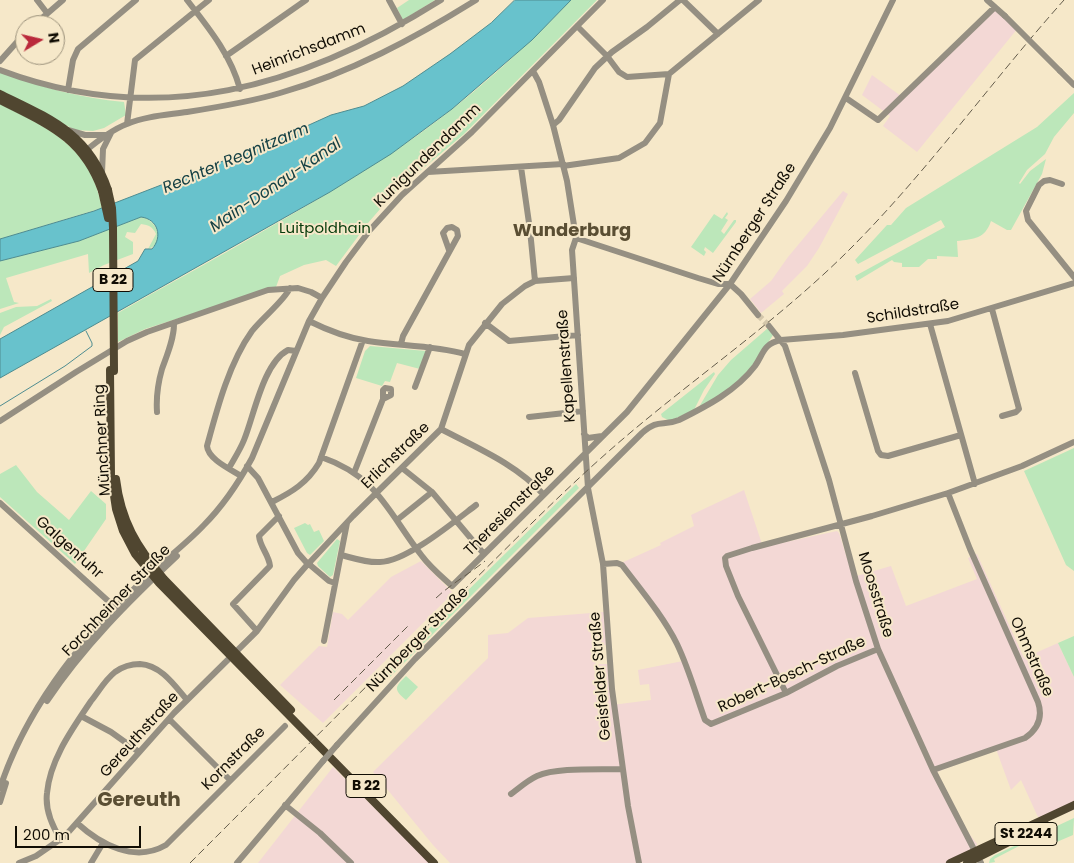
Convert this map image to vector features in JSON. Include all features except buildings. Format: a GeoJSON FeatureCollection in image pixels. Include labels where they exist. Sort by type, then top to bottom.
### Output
{"type":"FeatureCollection","features":[{"type":"Feature","properties":{"kind":"main road","name":"Münchner Ring"},"geometry":{"type":"LineString","coordinates":[[0,94],[68,130],[102,173],[105,190]]}},
{"type":"Feature","properties":{"kind":"main road","name":"Münchner Ring"},"geometry":{"type":"LineString","coordinates":[[0,100],[55,128],[84,152],[105,190],[112,208],[112,371],[115,457],[119,497],[131,534],[155,573],[434,863]]}},
{"type":"Feature","properties":{"kind":"main road","name":"Münchner Ring"},"geometry":{"type":"LineString","coordinates":[[234,655],[442,863]]}},
{"type":"Feature","properties":{"kind":"main road","name":"St 2244"},"geometry":{"type":"LineString","coordinates":[[950,863],[978,858],[1074,805]]}},
{"type":"Feature","properties":{"kind":"main road","name":"St 2244"},"geometry":{"type":"LineString","coordinates":[[967,863],[1074,810]]}},
{"type":"Feature","properties":{"kind":"street"},"geometry":{"type":"LineString","coordinates":[[37,0],[47,14],[63,0]]}},
{"type":"Feature","properties":{"kind":"street"},"geometry":{"type":"LineString","coordinates":[[68,90],[73,60],[78,49],[136,0]]}},
{"type":"Feature","properties":{"kind":"street"},"geometry":{"type":"LineString","coordinates":[[187,0],[234,69],[240,88]]}},
{"type":"Feature","properties":{"kind":"street"},"geometry":{"type":"LineString","coordinates":[[127,124],[133,67],[137,58],[209,0]]}},
{"type":"Feature","properties":{"kind":"street"},"geometry":{"type":"LineString","coordinates":[[226,56],[306,0]]}},
{"type":"Feature","properties":{"kind":"street"},"geometry":{"type":"LineString","coordinates":[[389,0],[402,24]]}},
{"type":"Feature","properties":{"kind":"street","name":"Heinrichsdamm"},"geometry":{"type":"LineString","coordinates":[[0,70],[68,90],[130,98],[196,96],[240,88],[312,66],[381,35],[441,0]]}},
{"type":"Feature","properties":{"kind":"street"},"geometry":{"type":"LineString","coordinates":[[84,152],[127,124],[160,115],[243,103],[298,88],[381,53],[476,0]]}},
{"type":"Feature","properties":{"kind":"street","name":"Kunigundendamm"},"geometry":{"type":"LineString","coordinates":[[247,466],[267,424],[309,321],[346,262],[370,230],[402,195],[469,135],[603,0]]}},
{"type":"Feature","properties":{"kind":"street"},"geometry":{"type":"LineString","coordinates":[[553,125],[559,120],[595,68],[607,56],[681,0],[718,34]]}},
{"type":"Feature","properties":{"kind":"street"},"geometry":{"type":"LineString","coordinates":[[577,26],[625,77],[669,74],[759,0]]}},
{"type":"Feature","properties":{"kind":"street","name":"Nürnberger Straße"},"geometry":{"type":"LineString","coordinates":[[585,453],[634,405],[730,284],[786,201],[830,128],[893,0]]}},
{"type":"Feature","properties":{"kind":"street"},"geometry":{"type":"LineString","coordinates":[[846,98],[878,120],[993,3],[1074,85]]}},
{"type":"Feature","properties":{"kind":"street"},"geometry":{"type":"LineString","coordinates":[[0,61],[15,44]]}},
{"type":"Feature","properties":{"kind":"street"},"geometry":{"type":"LineString","coordinates":[[521,167],[532,244],[535,281],[574,278],[572,250],[576,238],[563,165],[553,125],[539,82],[533,71]]}},
{"type":"Feature","properties":{"kind":"street"},"geometry":{"type":"LineString","coordinates":[[428,172],[563,165],[619,158],[645,143],[660,123],[669,74]]}},
{"type":"Feature","properties":{"kind":"street"},"geometry":{"type":"LineString","coordinates":[[68,130],[82,135],[109,134]]}},
{"type":"Feature","properties":{"kind":"street"},"geometry":{"type":"LineString","coordinates":[[102,173],[103,149],[109,134]]}},
{"type":"Feature","properties":{"kind":"street"},"geometry":{"type":"LineString","coordinates":[[1062,184],[1050,180],[1041,184],[1027,207],[1026,213],[1028,220],[1047,240],[1074,277]]}},
{"type":"Feature","properties":{"kind":"street"},"geometry":{"type":"LineString","coordinates":[[576,238],[708,281],[730,284],[758,315]]}},
{"type":"Feature","properties":{"kind":"street"},"geometry":{"type":"LineString","coordinates":[[401,344],[403,336],[450,250]]}},
{"type":"Feature","properties":{"kind":"street","name":"Kapellenstraße"},"geometry":{"type":"LineString","coordinates":[[574,278],[585,453]]}},
{"type":"Feature","properties":{"kind":"street","name":"Erlichstraße"},"geometry":{"type":"LineString","coordinates":[[308,564],[347,522],[442,429],[468,345],[502,304],[525,286],[535,281]]}},
{"type":"Feature","properties":{"kind":"street","name":"Schildstraße"},"geometry":{"type":"LineString","coordinates":[[781,340],[956,320],[1074,283]]}},
{"type":"Feature","properties":{"kind":"street"},"geometry":{"type":"LineString","coordinates":[[241,476],[212,456],[207,450],[207,446],[227,382],[237,358],[252,332],[290,288]]}},
{"type":"Feature","properties":{"kind":"street"},"geometry":{"type":"LineString","coordinates":[[0,421],[40,394],[127,341],[147,332],[268,290],[290,288],[306,290],[322,298]]}},
{"type":"Feature","properties":{"kind":"street"},"geometry":{"type":"LineString","coordinates":[[992,309],[1019,409],[1016,412],[1002,416]]}},
{"type":"Feature","properties":{"kind":"street"},"geometry":{"type":"LineString","coordinates":[[309,321],[363,340],[430,347],[465,354]]}},
{"type":"Feature","properties":{"kind":"street"},"geometry":{"type":"LineString","coordinates":[[485,323],[510,341],[578,335]]}},
{"type":"Feature","properties":{"kind":"street"},"geometry":{"type":"LineString","coordinates":[[157,412],[156,400],[159,381],[171,342],[174,324]]}},
{"type":"Feature","properties":{"kind":"street"},"geometry":{"type":"LineString","coordinates":[[930,324],[975,484]]}},
{"type":"Feature","properties":{"kind":"street","name":"Moosstraße"},"geometry":{"type":"LineString","coordinates":[[769,326],[781,340],[789,357],[813,429],[878,649],[933,770],[978,858]]}},
{"type":"Feature","properties":{"kind":"street"},"geometry":{"type":"LineString","coordinates":[[272,502],[293,491],[306,481],[321,457],[363,340]]}},
{"type":"Feature","properties":{"kind":"street","name":"Nürnberger Straße"},"geometry":{"type":"LineString","coordinates":[[237,863],[284,805],[415,659],[588,488],[613,460],[652,425],[661,422],[673,422],[685,417],[736,386],[750,372],[768,345],[781,340]]}},
{"type":"Feature","properties":{"kind":"street"},"geometry":{"type":"LineString","coordinates":[[416,387],[430,347]]}},
{"type":"Feature","properties":{"kind":"street"},"geometry":{"type":"LineString","coordinates":[[229,468],[244,440],[259,394],[277,358],[288,350],[296,351]]}},
{"type":"Feature","properties":{"kind":"street"},"geometry":{"type":"LineString","coordinates":[[855,373],[878,451],[881,455],[888,456],[961,435]]}},
{"type":"Feature","properties":{"kind":"street"},"geometry":{"type":"LineString","coordinates":[[354,473],[383,399]]}},
{"type":"Feature","properties":{"kind":"street"},"geometry":{"type":"LineString","coordinates":[[529,417],[583,411]]}},
{"type":"Feature","properties":{"kind":"street"},"geometry":{"type":"LineString","coordinates":[[442,429],[508,465],[528,478],[543,494]]}},
{"type":"Feature","properties":{"kind":"street"},"geometry":{"type":"LineString","coordinates":[[584,434],[588,438],[602,436]]}},
{"type":"Feature","properties":{"kind":"street"},"geometry":{"type":"LineString","coordinates":[[786,693],[738,596],[726,566],[725,558],[727,556],[842,525],[948,493],[1022,466],[1074,442]]}},
{"type":"Feature","properties":{"kind":"street"},"geometry":{"type":"LineString","coordinates":[[585,453],[588,488]]}},
{"type":"Feature","properties":{"kind":"street","name":"Theresienstraße"},"geometry":{"type":"LineString","coordinates":[[416,547],[423,557],[452,586],[585,453]]}},
{"type":"Feature","properties":{"kind":"street"},"geometry":{"type":"LineString","coordinates":[[321,457],[354,473],[377,492],[416,547]]}},
{"type":"Feature","properties":{"kind":"street"},"geometry":{"type":"LineString","coordinates":[[247,466],[258,478],[301,556],[329,581],[336,583]]}},
{"type":"Feature","properties":{"kind":"street","name":"Forchheimer Straße"},"geometry":{"type":"LineString","coordinates":[[0,788],[17,747],[59,674],[80,647],[155,573],[194,538],[217,510],[247,466]]}},
{"type":"Feature","properties":{"kind":"street"},"geometry":{"type":"LineString","coordinates":[[402,468],[432,492],[484,554]]}},
{"type":"Feature","properties":{"kind":"street","name":"Geisfelder Straße"},"geometry":{"type":"LineString","coordinates":[[588,488],[603,564],[612,689],[628,806],[639,863]]}},
{"type":"Feature","properties":{"kind":"street"},"geometry":{"type":"LineString","coordinates":[[397,520],[432,492]]}},
{"type":"Feature","properties":{"kind":"street","name":"Ohmstraße"},"geometry":{"type":"LineString","coordinates":[[933,770],[1025,738],[1035,729],[1040,717],[1039,706],[1034,692],[970,549],[948,493]]}},
{"type":"Feature","properties":{"kind":"street"},"geometry":{"type":"LineString","coordinates":[[575,499],[584,500],[591,506]]}},
{"type":"Feature","properties":{"kind":"street","name":"Galgenfuhr"},"geometry":{"type":"LineString","coordinates":[[0,503],[118,609]]}},
{"type":"Feature","properties":{"kind":"street"},"geometry":{"type":"LineString","coordinates":[[341,555],[379,562],[392,560],[456,521],[476,505]]}},
{"type":"Feature","properties":{"kind":"street"},"geometry":{"type":"LineString","coordinates":[[257,632],[233,604],[270,566],[270,561],[260,542],[259,536],[279,516]]}},
{"type":"Feature","properties":{"kind":"street"},"geometry":{"type":"LineString","coordinates":[[324,641],[347,522]]}},
{"type":"Feature","properties":{"kind":"street","name":"Robert-Bosch-Straße"},"geometry":{"type":"LineString","coordinates":[[603,564],[617,563],[622,566],[669,631],[685,660],[705,720],[708,723],[715,724],[786,693],[837,666],[878,649]]}},
{"type":"Feature","properties":{"kind":"street","name":"Gereuthstraße"},"geometry":{"type":"LineString","coordinates":[[19,863],[36,856],[61,840],[169,719],[257,632],[285,592],[308,564]]}},
{"type":"Feature","properties":{"kind":"street","name":"Forchheimer Straße"},"geometry":{"type":"LineString","coordinates":[[0,802],[17,756],[38,714],[64,676],[118,609]]}},
{"type":"Feature","properties":{"kind":"street"},"geometry":{"type":"LineString","coordinates":[[61,840],[49,814],[46,794],[48,784],[64,744],[104,682],[116,672],[130,665],[141,664],[158,670],[168,678],[187,700]]}},
{"type":"Feature","properties":{"kind":"street"},"geometry":{"type":"LineString","coordinates":[[81,716],[111,732],[138,752]]}},
{"type":"Feature","properties":{"kind":"street"},"geometry":{"type":"LineString","coordinates":[[169,719],[230,780]]}},
{"type":"Feature","properties":{"kind":"street","name":"Kornstraße"},"geometry":{"type":"LineString","coordinates":[[77,823],[103,843],[118,851],[134,856],[158,850],[172,839],[285,726]]}},
{"type":"Feature","properties":{"kind":"street"},"geometry":{"type":"LineString","coordinates":[[511,794],[536,776],[558,771],[623,769]]}},
{"type":"Feature","properties":{"kind":"street"},"geometry":{"type":"LineString","coordinates":[[284,805],[326,838],[351,863]]}},
{"type":"Feature","properties":{"kind":"street"},"geometry":{"type":"LineString","coordinates":[[91,863],[103,843]]}},
{"type":"Feature","properties":{"kind":"shaded area"},"geometry":{"type":"Polygon","coordinates":[[[994,5],[1018,28],[917,152],[883,126],[890,116],[862,95],[872,75],[901,96],[994,5]]]}},
{"type":"Feature","properties":{"kind":"shaded area"},"geometry":{"type":"Polygon","coordinates":[[[843,191],[848,194],[819,248],[807,266],[782,291],[784,294],[761,313],[750,299],[771,281],[788,257],[843,191]]]}},
{"type":"Feature","properties":{"kind":"shaded area"},"geometry":{"type":"Polygon","coordinates":[[[744,490],[763,547],[837,531],[853,577],[891,566],[906,606],[977,579],[968,558],[977,554],[1024,658],[1058,643],[1074,677],[1074,810],[1042,822],[1021,780],[1011,790],[996,749],[937,772],[961,823],[977,844],[973,857],[959,863],[450,863],[373,772],[488,658],[488,635],[508,633],[528,618],[604,612],[606,645],[595,646],[596,664],[607,664],[612,705],[651,700],[649,684],[640,685],[638,670],[683,661],[677,647],[663,625],[619,564],[661,545],[660,543],[694,526],[691,515],[744,490]]]}},
{"type":"Feature","properties":{"kind":"shaded area"},"geometry":{"type":"Polygon","coordinates":[[[421,561],[453,593],[323,723],[280,685],[319,646],[327,647],[333,612],[342,614],[348,620],[391,577],[421,561]]]}},
{"type":"Feature","properties":{"kind":"shaded area"},"geometry":{"type":"Polygon","coordinates":[[[333,767],[424,857],[429,863],[258,863],[333,767]]]}},
{"type":"Feature","properties":{"kind":"green space"},"geometry":{"type":"Polygon","coordinates":[[[409,0],[435,0],[403,20],[397,8],[409,0]]]}},
{"type":"Feature","properties":{"kind":"green space","name":"Luitpoldhain"},"geometry":{"type":"Polygon","coordinates":[[[571,0],[597,0],[464,134],[394,193],[368,223],[336,266],[326,260],[304,265],[280,276],[276,287],[145,329],[118,342],[118,313],[255,236],[390,154],[438,120],[485,82],[571,0]]]}},
{"type":"Feature","properties":{"kind":"green space"},"geometry":{"type":"Polygon","coordinates":[[[0,72],[61,91],[92,98],[124,102],[126,115],[104,128],[93,131],[75,130],[0,91],[0,72]]]}},
{"type":"Feature","properties":{"kind":"green space"},"geometry":{"type":"Polygon","coordinates":[[[1074,93],[1074,113],[1054,137],[1045,154],[1027,170],[1019,183],[1030,171],[1046,159],[1042,174],[1011,230],[1007,230],[991,221],[989,227],[982,235],[974,239],[957,241],[958,257],[937,256],[937,259],[928,259],[919,267],[902,267],[902,263],[892,260],[857,281],[855,276],[945,227],[941,220],[858,264],[855,260],[887,225],[891,225],[906,208],[1037,127],[1074,93]]]}},
{"type":"Feature","properties":{"kind":"green space"},"geometry":{"type":"Polygon","coordinates":[[[0,104],[35,122],[66,142],[88,170],[97,187],[102,208],[0,239],[0,104]]]}},
{"type":"Feature","properties":{"kind":"green space"},"geometry":{"type":"Polygon","coordinates":[[[727,212],[728,214],[725,218],[728,220],[721,231],[724,234],[734,220],[736,222],[713,253],[705,247],[704,250],[706,252],[704,256],[691,247],[714,214],[722,219],[727,212]]]}},
{"type":"Feature","properties":{"kind":"green space"},"geometry":{"type":"Polygon","coordinates":[[[141,217],[152,222],[158,232],[157,242],[154,246],[148,249],[156,234],[155,232],[150,227],[141,224],[135,233],[127,232],[125,237],[133,242],[133,254],[89,273],[88,254],[6,278],[14,302],[19,303],[0,309],[0,261],[79,241],[141,217]]]}},
{"type":"Feature","properties":{"kind":"green space"},"geometry":{"type":"Polygon","coordinates":[[[51,299],[52,301],[4,327],[0,335],[0,313],[16,307],[37,306],[51,299]]]}},
{"type":"Feature","properties":{"kind":"green space"},"geometry":{"type":"Polygon","coordinates":[[[768,328],[773,335],[755,363],[735,386],[699,407],[718,375],[731,360],[768,328]]]}},
{"type":"Feature","properties":{"kind":"green space"},"geometry":{"type":"Polygon","coordinates":[[[370,346],[426,351],[420,369],[397,363],[390,382],[385,381],[382,386],[356,378],[365,351],[370,346]]]}},
{"type":"Feature","properties":{"kind":"green space"},"geometry":{"type":"Polygon","coordinates":[[[714,372],[715,374],[694,410],[670,421],[662,417],[661,414],[714,372]]]}},
{"type":"Feature","properties":{"kind":"green space"},"geometry":{"type":"Polygon","coordinates":[[[1074,448],[1074,571],[1066,565],[1024,471],[1074,448]]]}},
{"type":"Feature","properties":{"kind":"green space"},"geometry":{"type":"Polygon","coordinates":[[[16,465],[37,492],[69,520],[91,491],[106,504],[106,519],[75,564],[0,497],[0,474],[16,465]]]}},
{"type":"Feature","properties":{"kind":"green space"},"geometry":{"type":"Polygon","coordinates":[[[576,484],[579,488],[389,678],[384,673],[576,484]]]}},
{"type":"Feature","properties":{"kind":"green space"},"geometry":{"type":"Polygon","coordinates":[[[305,523],[310,524],[314,532],[319,530],[324,541],[310,555],[307,553],[294,528],[305,523]]]}},
{"type":"Feature","properties":{"kind":"green space"},"geometry":{"type":"Polygon","coordinates":[[[337,539],[340,541],[333,575],[330,577],[317,563],[337,539]]]}},
{"type":"Feature","properties":{"kind":"green space"},"geometry":{"type":"Polygon","coordinates":[[[1074,636],[1074,677],[1058,643],[1074,636]]]}},
{"type":"Feature","properties":{"kind":"green space"},"geometry":{"type":"Polygon","coordinates":[[[406,676],[418,687],[406,700],[397,688],[406,676]]]}},
{"type":"Feature","properties":{"kind":"green space"},"geometry":{"type":"Polygon","coordinates":[[[1074,818],[1073,835],[1052,844],[1046,832],[994,859],[995,862],[989,863],[990,859],[995,855],[1074,818]]]}},
{"type":"Feature","properties":{"kind":"water"},"geometry":{"type":"Polygon","coordinates":[[[515,0],[571,0],[532,40],[452,109],[391,154],[330,192],[0,378],[0,339],[138,261],[145,249],[152,249],[158,234],[155,225],[151,221],[141,217],[79,241],[0,261],[0,239],[94,211],[267,144],[331,115],[364,106],[403,86],[450,54],[491,23],[515,0]]]}},
{"type":"Feature","properties":{"kind":"waterway"},"geometry":{"type":"LineString","coordinates":[[0,406],[65,366],[92,346],[86,331]]}},
{"type":"Feature","properties":{"kind":"tunnel"},"geometry":{"type":"LineString","coordinates":[[758,315],[769,326]]}},
{"type":"Feature","properties":{"kind":"railway"},"geometry":{"type":"LineString","coordinates":[[190,863],[431,622],[583,475],[661,407],[787,307],[846,253],[930,161],[1064,0]]}},
{"type":"Feature","properties":{"kind":"railway"},"geometry":{"type":"LineString","coordinates":[[436,598],[485,561]]}},
{"type":"Feature","properties":{"kind":"railway"},"geometry":{"type":"LineString","coordinates":[[334,700],[410,624]]}},
{"type":"Feature","properties":{"kind":"district","name":"Wunderburg"},"geometry":{"type":"Point","coordinates":[572,231]}},
{"type":"Feature","properties":{"kind":"district","name":"Gereuth"},"geometry":{"type":"Point","coordinates":[139,801]}},
{"type":"Feature","properties":{"kind":"water label","name":"Rechter Regnitzarm"},"geometry":{"type":"Point","coordinates":[236,159]}},
{"type":"Feature","properties":{"kind":"water label","name":"Main-Donau-Kanal"},"geometry":{"type":"Point","coordinates":[276,186]}}]}
